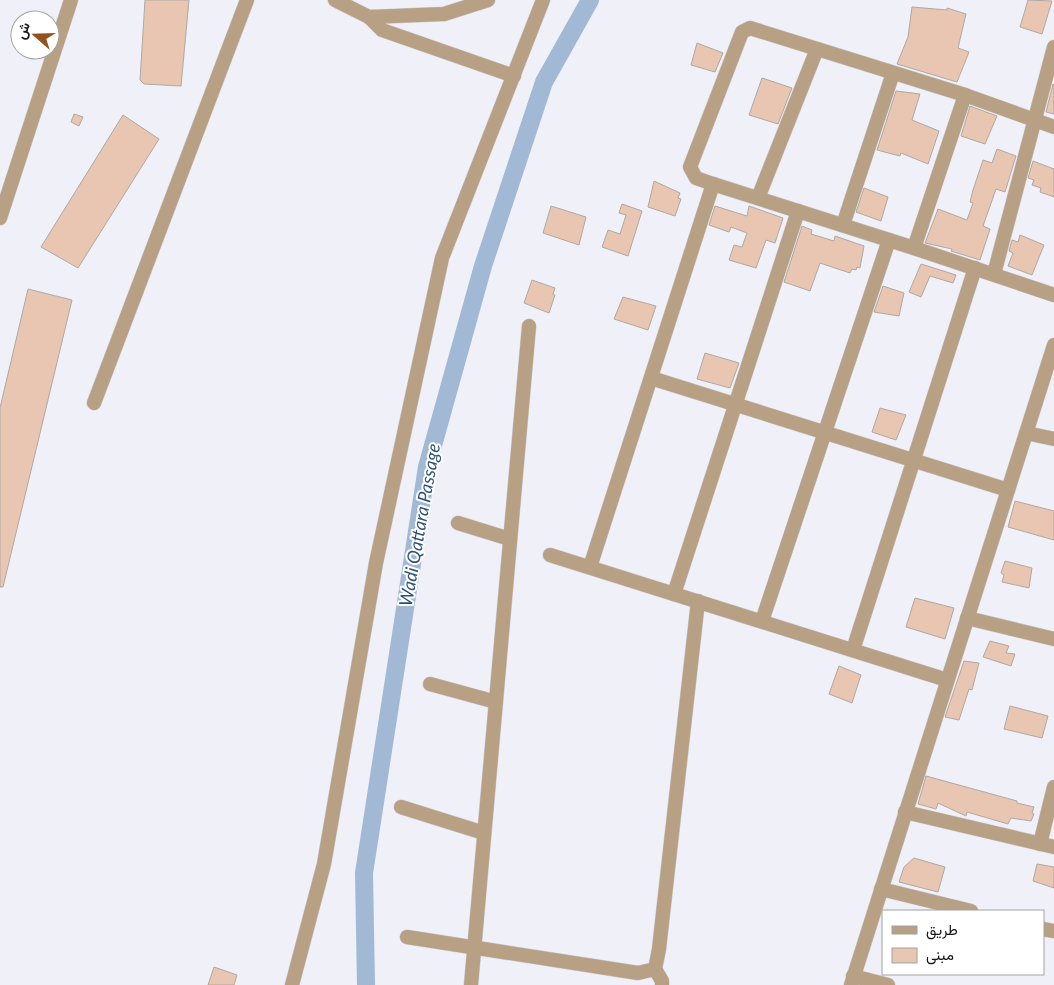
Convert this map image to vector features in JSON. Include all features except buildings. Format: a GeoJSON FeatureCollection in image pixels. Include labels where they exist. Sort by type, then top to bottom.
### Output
{"type":"FeatureCollection","features":[{"type":"Feature","properties":{"kind":"street"},"geometry":{"type":"LineString","coordinates":[[0,218],[71,0]]}},
{"type":"Feature","properties":{"kind":"street"},"geometry":{"type":"LineString","coordinates":[[94,402],[247,0]]}},
{"type":"Feature","properties":{"kind":"street"},"geometry":{"type":"LineString","coordinates":[[334,0],[369,17],[382,30],[514,76]]}},
{"type":"Feature","properties":{"kind":"street"},"geometry":{"type":"LineString","coordinates":[[369,17],[444,14],[488,0]]}},
{"type":"Feature","properties":{"kind":"street"},"geometry":{"type":"LineString","coordinates":[[292,985],[324,864],[376,563],[442,258],[544,0]]}},
{"type":"Feature","properties":{"kind":"street"},"geometry":{"type":"LineString","coordinates":[[1054,127],[965,95],[750,28],[742,32],[690,167],[696,178],[713,184],[1054,295]]}},
{"type":"Feature","properties":{"kind":"street"},"geometry":{"type":"LineString","coordinates":[[994,274],[1054,47]]}},
{"type":"Feature","properties":{"kind":"street"},"geometry":{"type":"LineString","coordinates":[[758,198],[818,48]]}},
{"type":"Feature","properties":{"kind":"street"},"geometry":{"type":"LineString","coordinates":[[843,225],[893,72]]}},
{"type":"Feature","properties":{"kind":"street"},"geometry":{"type":"LineString","coordinates":[[914,248],[965,95]]}},
{"type":"Feature","properties":{"kind":"street"},"geometry":{"type":"LineString","coordinates":[[590,567],[713,184]]}},
{"type":"Feature","properties":{"kind":"street"},"geometry":{"type":"LineString","coordinates":[[674,594],[798,211]]}},
{"type":"Feature","properties":{"kind":"street"},"geometry":{"type":"LineString","coordinates":[[762,621],[889,240]]}},
{"type":"Feature","properties":{"kind":"street"},"geometry":{"type":"LineString","coordinates":[[853,650],[975,268]]}},
{"type":"Feature","properties":{"kind":"street"},"geometry":{"type":"LineString","coordinates":[[471,985],[529,326]]}},
{"type":"Feature","properties":{"kind":"street"},"geometry":{"type":"LineString","coordinates":[[888,985],[852,981],[1054,344]]}},
{"type":"Feature","properties":{"kind":"street"},"geometry":{"type":"LineString","coordinates":[[651,378],[1008,490]]}},
{"type":"Feature","properties":{"kind":"street"},"geometry":{"type":"LineString","coordinates":[[1026,432],[1054,439]]}},
{"type":"Feature","properties":{"kind":"street"},"geometry":{"type":"LineString","coordinates":[[458,523],[510,539]]}},
{"type":"Feature","properties":{"kind":"street"},"geometry":{"type":"LineString","coordinates":[[550,555],[947,680]]}},
{"type":"Feature","properties":{"kind":"street"},"geometry":{"type":"LineString","coordinates":[[662,985],[662,980],[655,969],[659,949],[698,602]]}},
{"type":"Feature","properties":{"kind":"street"},"geometry":{"type":"LineString","coordinates":[[967,618],[1054,639]]}},
{"type":"Feature","properties":{"kind":"street"},"geometry":{"type":"LineString","coordinates":[[430,684],[496,702]]}},
{"type":"Feature","properties":{"kind":"street"},"geometry":{"type":"LineString","coordinates":[[906,812],[1047,845],[1054,787]]}},
{"type":"Feature","properties":{"kind":"street"},"geometry":{"type":"LineString","coordinates":[[401,807],[484,832]]}},
{"type":"Feature","properties":{"kind":"street"},"geometry":{"type":"LineString","coordinates":[[881,889],[968,910]]}},
{"type":"Feature","properties":{"kind":"street"},"geometry":{"type":"LineString","coordinates":[[408,937],[638,973],[655,969]]}},
{"type":"Feature","properties":{"kind":"waterway","name":"Wadi Qattara Passage"},"geometry":{"type":"LineString","coordinates":[[366,985],[364,873],[427,467],[483,266],[544,82],[590,0]]}}]}
